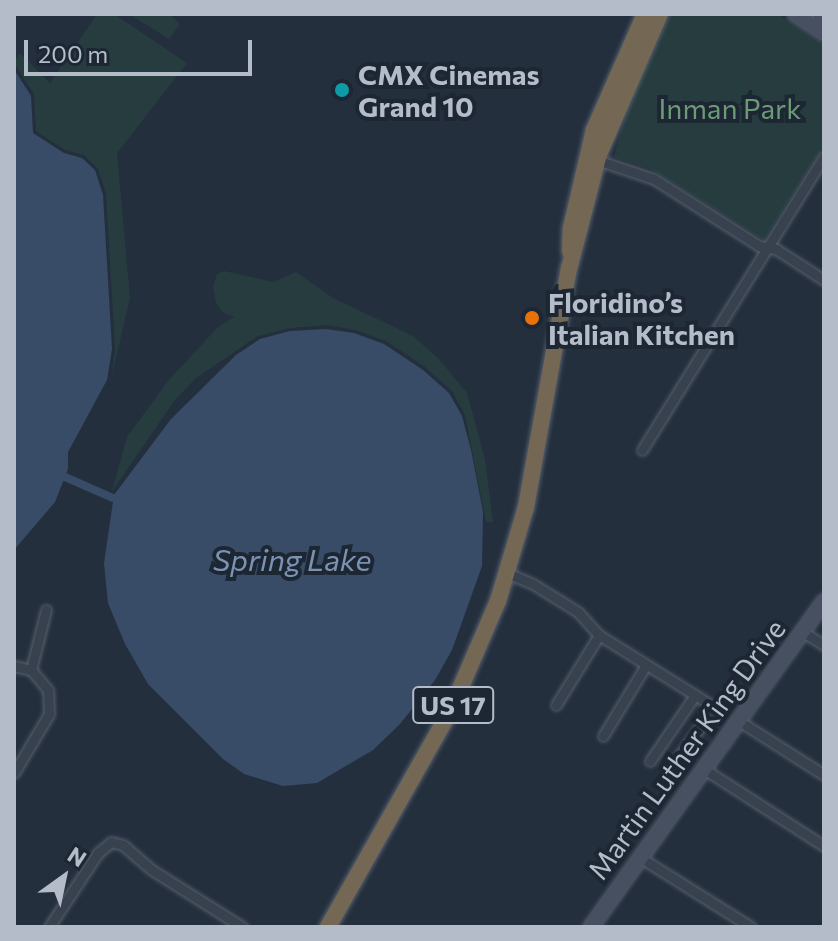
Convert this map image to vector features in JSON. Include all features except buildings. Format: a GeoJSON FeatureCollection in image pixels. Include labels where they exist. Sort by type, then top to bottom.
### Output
{"type":"FeatureCollection","features":[{"type":"Feature","properties":{"kind":"highway","name":"US 17"},"geometry":{"type":"LineString","coordinates":[[328,927],[451,710],[507,573],[535,464],[569,269],[571,228],[580,179],[608,90],[645,14]]}},
{"type":"Feature","properties":{"kind":"highway","name":"US 17"},"geometry":{"type":"LineString","coordinates":[[569,269],[582,230],[598,157],[660,14]]}},
{"type":"Feature","properties":{"kind":"highway"},"geometry":{"type":"LineString","coordinates":[[598,157],[611,103],[608,90]]}},
{"type":"Feature","properties":{"kind":"street"},"geometry":{"type":"LineString","coordinates":[[795,14],[824,33]]}},
{"type":"Feature","properties":{"kind":"street"},"geometry":{"type":"LineString","coordinates":[[642,450],[824,156]]}},
{"type":"Feature","properties":{"kind":"street"},"geometry":{"type":"LineString","coordinates":[[598,157],[639,172],[759,246],[824,280]]}},
{"type":"Feature","properties":{"kind":"street"},"geometry":{"type":"LineString","coordinates":[[507,573],[533,584],[578,612],[599,635],[712,708],[669,770]]}},
{"type":"Feature","properties":{"kind":"street","name":"Martin Luther King Drive"},"geometry":{"type":"LineString","coordinates":[[591,927],[824,602]]}},
{"type":"Feature","properties":{"kind":"street"},"geometry":{"type":"LineString","coordinates":[[31,670],[46,610]]}},
{"type":"Feature","properties":{"kind":"street"},"geometry":{"type":"LineString","coordinates":[[803,632],[824,645]]}},
{"type":"Feature","properties":{"kind":"street"},"geometry":{"type":"LineString","coordinates":[[556,705],[599,635]]}},
{"type":"Feature","properties":{"kind":"street"},"geometry":{"type":"LineString","coordinates":[[603,736],[646,665]]}},
{"type":"Feature","properties":{"kind":"street"},"geometry":{"type":"LineString","coordinates":[[14,666],[31,670],[48,690],[49,714],[14,773]]}},
{"type":"Feature","properties":{"kind":"street"},"geometry":{"type":"LineString","coordinates":[[650,761],[695,695]]}},
{"type":"Feature","properties":{"kind":"street"},"geometry":{"type":"LineString","coordinates":[[739,721],[824,775]]}},
{"type":"Feature","properties":{"kind":"street"},"geometry":{"type":"LineString","coordinates":[[704,769],[824,846]]}},
{"type":"Feature","properties":{"kind":"street"},"geometry":{"type":"LineString","coordinates":[[49,927],[98,853],[111,842],[123,845],[152,870],[242,927]]}},
{"type":"Feature","properties":{"kind":"street"},"geometry":{"type":"LineString","coordinates":[[641,858],[751,927]]}},
{"type":"Feature","properties":{"kind":"green space"},"geometry":{"type":"Polygon","coordinates":[[[97,14],[114,14],[187,63],[117,153],[130,298],[112,375],[115,348],[106,194],[98,169],[84,155],[65,150],[36,131],[34,94],[14,63],[20,53],[50,83],[97,14]]]}},
{"type":"Feature","properties":{"kind":"green space"},"geometry":{"type":"Polygon","coordinates":[[[129,14],[169,14],[180,24],[169,39],[129,14]]]}},
{"type":"Feature","properties":{"kind":"green space","name":"Inman Park"},"geometry":{"type":"Polygon","coordinates":[[[670,14],[778,14],[824,44],[824,145],[764,240],[651,169],[614,157],[628,105],[670,14]]]}},
{"type":"Feature","properties":{"kind":"green space"},"geometry":{"type":"Polygon","coordinates":[[[224,271],[273,282],[296,272],[333,298],[413,336],[439,359],[467,393],[485,459],[493,522],[486,522],[465,415],[452,391],[425,367],[386,341],[355,330],[327,325],[290,328],[258,336],[196,378],[175,400],[112,491],[127,437],[168,381],[217,328],[234,317],[222,312],[216,302],[213,287],[217,274],[224,271]]]}},
{"type":"Feature","properties":{"kind":"water"},"geometry":{"type":"Polygon","coordinates":[[[14,69],[31,96],[33,133],[64,153],[82,158],[95,170],[103,195],[112,349],[107,380],[68,452],[68,469],[55,502],[14,550],[14,69]]]}},
{"type":"Feature","properties":{"kind":"water","name":"Spring Lake"},"geometry":{"type":"Polygon","coordinates":[[[326,329],[354,333],[384,344],[423,370],[449,393],[462,416],[483,512],[482,566],[452,650],[435,680],[400,724],[373,750],[317,783],[283,786],[244,774],[223,759],[148,684],[125,644],[108,603],[104,563],[114,495],[171,419],[236,355],[260,339],[290,331],[326,329]]]}},
{"type":"Feature","properties":{"kind":"waterway"},"geometry":{"type":"LineString","coordinates":[[65,477],[113,498]]}},
{"type":"Feature","properties":{"kind":"place","name":"CMX Cinemas Grand 10"},"geometry":{"type":"Point","coordinates":[342,90]}},
{"type":"Feature","properties":{"kind":"place","name":"Floridino’s Italian Kitchen"},"geometry":{"type":"Point","coordinates":[532,318]}}]}
